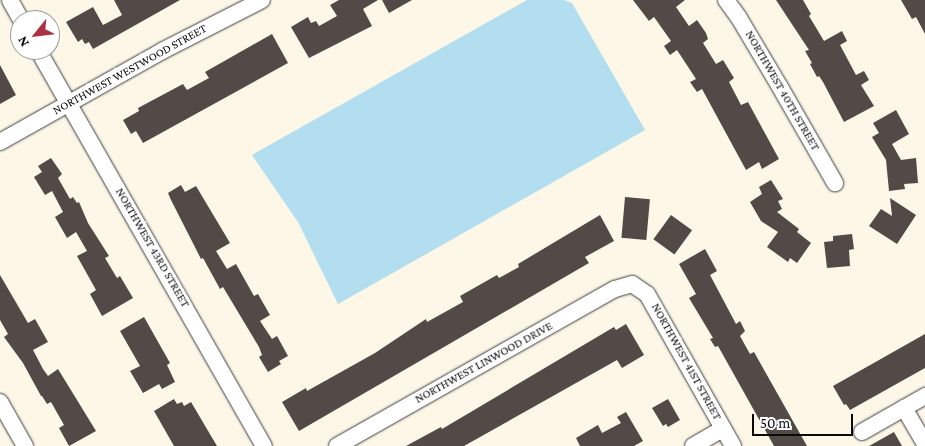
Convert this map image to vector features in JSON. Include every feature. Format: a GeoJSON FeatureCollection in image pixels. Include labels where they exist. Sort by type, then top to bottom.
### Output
{"type":"FeatureCollection","features":[{"type":"Feature","properties":{"kind":"street","name":"NORTHWEST WESTWOOD STREET"},"geometry":{"type":"LineString","coordinates":[[0,142],[162,51],[262,0]]}},
{"type":"Feature","properties":{"kind":"street","name":"NORTHWEST 40TH STREET"},"geometry":{"type":"LineString","coordinates":[[726,0],[776,79],[835,183]]}},
{"type":"Feature","properties":{"kind":"street","name":"NORTHWEST 43RD STREET"},"geometry":{"type":"LineString","coordinates":[[44,60],[264,446]]}},
{"type":"Feature","properties":{"kind":"street","name":"NORTHWEST 41ST STREET"},"geometry":{"type":"LineString","coordinates":[[632,284],[647,294],[733,446]]}},
{"type":"Feature","properties":{"kind":"street","name":"NORTHWEST LINWOOD DRIVE"},"geometry":{"type":"LineString","coordinates":[[337,446],[615,289],[632,284]]}},
{"type":"Feature","properties":{"kind":"street"},"geometry":{"type":"LineString","coordinates":[[862,432],[925,396]]}},
{"type":"Feature","properties":{"kind":"street"},"geometry":{"type":"LineString","coordinates":[[0,402],[25,446]]}},
{"type":"Feature","properties":{"kind":"street"},"geometry":{"type":"LineString","coordinates":[[904,408],[925,444]]}},
{"type":"Feature","properties":{"kind":"street"},"geometry":{"type":"LineString","coordinates":[[693,446],[723,429]]}},
{"type":"Feature","properties":{"kind":"water"},"geometry":{"type":"Polygon","coordinates":[[[527,0],[564,0],[572,3],[645,130],[338,304],[298,222],[252,155],[527,0]]]}},
{"type":"Feature","properties":{"kind":"building"},"geometry":{"type":"Polygon","coordinates":[[[114,0],[180,0],[93,49],[89,42],[85,44],[82,39],[78,42],[66,22],[93,7],[103,25],[122,15],[114,0]]]}},
{"type":"Feature","properties":{"kind":"building"},"geometry":{"type":"Polygon","coordinates":[[[339,0],[378,0],[363,9],[372,26],[309,58],[291,27],[308,17],[311,23],[316,21],[319,26],[337,16],[330,5],[339,0]]]}},
{"type":"Feature","properties":{"kind":"building"},"geometry":{"type":"Polygon","coordinates":[[[382,0],[412,0],[389,13],[382,0]]]}},
{"type":"Feature","properties":{"kind":"building"},"geometry":{"type":"Polygon","coordinates":[[[633,0],[685,0],[676,7],[689,26],[697,20],[706,33],[708,39],[703,43],[716,64],[723,60],[734,78],[729,82],[741,105],[748,102],[779,159],[762,169],[759,162],[746,170],[702,89],[697,92],[690,82],[696,79],[677,50],[670,55],[664,46],[671,41],[654,17],[649,21],[633,0]]]}},
{"type":"Feature","properties":{"kind":"building"},"geometry":{"type":"Polygon","coordinates":[[[776,0],[803,0],[811,14],[809,16],[824,41],[842,31],[847,41],[840,45],[856,75],[864,71],[869,80],[861,85],[874,106],[844,122],[823,82],[819,76],[817,77],[810,64],[812,63],[805,51],[809,50],[776,0]]]}},
{"type":"Feature","properties":{"kind":"building"},"geometry":{"type":"Polygon","coordinates":[[[901,0],[925,0],[925,34],[916,17],[912,19],[901,0]]]}},
{"type":"Feature","properties":{"kind":"building"},"geometry":{"type":"Polygon","coordinates":[[[272,34],[288,63],[143,143],[136,131],[131,134],[123,120],[139,111],[138,108],[183,84],[187,90],[209,78],[205,72],[272,34]]]}},
{"type":"Feature","properties":{"kind":"building"},"geometry":{"type":"Polygon","coordinates":[[[0,65],[16,95],[0,104],[0,65]]]}},
{"type":"Feature","properties":{"kind":"building"},"geometry":{"type":"Polygon","coordinates":[[[896,110],[909,134],[892,144],[901,160],[916,158],[918,183],[904,184],[905,189],[889,191],[886,160],[872,137],[879,133],[873,123],[896,110]]]}},
{"type":"Feature","properties":{"kind":"building"},"geometry":{"type":"Polygon","coordinates":[[[51,158],[62,174],[58,178],[70,199],[73,197],[77,203],[79,202],[88,223],[109,256],[105,258],[117,278],[120,276],[133,298],[102,316],[90,294],[96,290],[77,256],[87,251],[76,232],[67,238],[55,217],[63,212],[52,191],[45,195],[34,177],[42,172],[38,166],[51,158]]]}},
{"type":"Feature","properties":{"kind":"building"},"geometry":{"type":"Polygon","coordinates":[[[771,180],[783,199],[778,201],[782,209],[777,212],[799,229],[797,232],[811,243],[797,263],[790,258],[788,262],[767,247],[778,232],[761,221],[750,202],[762,194],[759,187],[771,180]]]}},
{"type":"Feature","properties":{"kind":"building"},"geometry":{"type":"Polygon","coordinates":[[[181,185],[185,192],[196,186],[230,243],[216,251],[227,269],[236,264],[254,296],[258,294],[270,315],[260,321],[272,339],[277,336],[288,356],[279,361],[281,364],[268,372],[259,357],[262,355],[259,347],[223,287],[220,289],[203,258],[201,259],[171,200],[168,193],[181,185]]]}},
{"type":"Feature","properties":{"kind":"building"},"geometry":{"type":"Polygon","coordinates":[[[625,197],[650,199],[646,240],[621,238],[625,197]]]}},
{"type":"Feature","properties":{"kind":"building"},"geometry":{"type":"Polygon","coordinates":[[[890,198],[916,215],[897,244],[869,226],[881,209],[892,216],[890,198]]]}},
{"type":"Feature","properties":{"kind":"building"},"geometry":{"type":"Polygon","coordinates":[[[600,215],[614,241],[585,257],[589,263],[299,431],[282,402],[306,388],[307,391],[375,353],[426,319],[427,322],[463,302],[460,296],[497,275],[499,278],[519,267],[518,264],[600,215]]]}},
{"type":"Feature","properties":{"kind":"building"},"geometry":{"type":"Polygon","coordinates":[[[671,215],[692,230],[674,255],[653,239],[671,215]]]}},
{"type":"Feature","properties":{"kind":"building"},"geometry":{"type":"Polygon","coordinates":[[[852,234],[854,249],[849,250],[850,266],[827,268],[824,242],[833,241],[833,236],[852,234]]]}},
{"type":"Feature","properties":{"kind":"building"},"geometry":{"type":"Polygon","coordinates":[[[705,249],[717,271],[710,275],[736,324],[740,321],[745,331],[740,336],[750,354],[754,352],[807,446],[774,446],[718,346],[715,347],[710,339],[713,338],[689,298],[696,294],[679,264],[705,249]]]}},
{"type":"Feature","properties":{"kind":"building"},"geometry":{"type":"Polygon","coordinates":[[[0,275],[28,323],[35,319],[48,342],[33,350],[43,369],[48,376],[58,369],[96,431],[69,446],[59,428],[64,425],[51,402],[47,404],[41,396],[23,363],[4,337],[8,334],[0,320],[0,275]]]}},
{"type":"Feature","properties":{"kind":"building"},"geometry":{"type":"Polygon","coordinates":[[[144,317],[170,363],[167,365],[175,382],[162,389],[159,384],[143,393],[130,371],[140,366],[120,331],[144,317]]]}},
{"type":"Feature","properties":{"kind":"building"},"geometry":{"type":"Polygon","coordinates":[[[626,324],[644,355],[622,368],[617,360],[464,446],[406,446],[441,427],[442,429],[614,327],[616,330],[626,324]]]}},
{"type":"Feature","properties":{"kind":"building"},"geometry":{"type":"Polygon","coordinates":[[[925,334],[925,368],[850,410],[846,404],[844,405],[833,386],[925,334]]]}},
{"type":"Feature","properties":{"kind":"building"},"geometry":{"type":"Polygon","coordinates":[[[174,399],[177,404],[182,402],[184,406],[191,402],[217,446],[174,446],[154,411],[174,399]]]}},
{"type":"Feature","properties":{"kind":"building"},"geometry":{"type":"Polygon","coordinates":[[[668,399],[680,420],[668,427],[666,424],[663,426],[652,408],[668,399]]]}},
{"type":"Feature","properties":{"kind":"building"},"geometry":{"type":"Polygon","coordinates":[[[626,412],[643,441],[634,446],[580,446],[576,438],[598,425],[602,433],[621,423],[617,417],[626,412]]]}},
{"type":"Feature","properties":{"kind":"building"},"geometry":{"type":"Polygon","coordinates":[[[894,432],[902,446],[869,446],[894,432]]]}}]}
